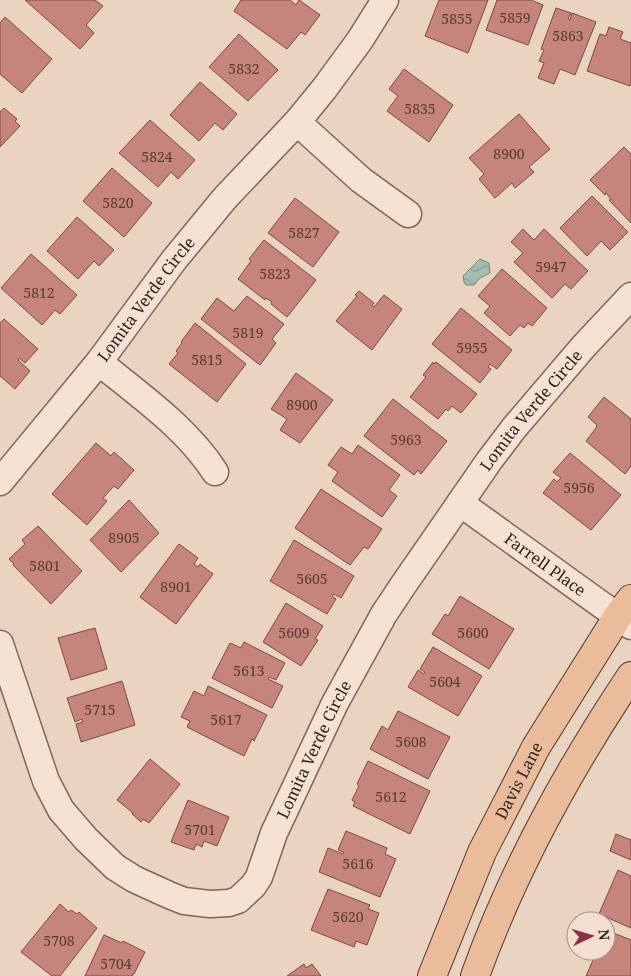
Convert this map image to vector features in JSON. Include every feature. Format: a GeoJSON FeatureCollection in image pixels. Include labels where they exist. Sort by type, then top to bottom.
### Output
{"type":"FeatureCollection","features":[{"type":"Feature","properties":{"kind":"main road","name":"Davis Lane"},"geometry":{"type":"LineString","coordinates":[[432,976],[482,852],[536,747],[627,614]]}},
{"type":"Feature","properties":{"kind":"main road"},"geometry":{"type":"LineString","coordinates":[[475,976],[487,942],[529,849],[575,764],[631,676]]}},
{"type":"Feature","properties":{"kind":"street","name":"Lomita Verde Circle"},"geometry":{"type":"LineString","coordinates":[[0,482],[99,362],[174,260],[225,198],[298,122],[340,69],[385,0]]}},
{"type":"Feature","properties":{"kind":"street"},"geometry":{"type":"LineString","coordinates":[[298,122],[361,180],[408,214]]}},
{"type":"Feature","properties":{"kind":"street","name":"Lomita Verde Circle"},"geometry":{"type":"LineString","coordinates":[[0,644],[46,781],[61,810],[73,825],[115,867],[134,879],[184,901],[210,904],[229,903],[238,900],[259,877],[274,833],[335,703],[384,614],[514,428],[584,346],[631,296]]}},
{"type":"Feature","properties":{"kind":"street"},"geometry":{"type":"LineString","coordinates":[[99,362],[179,428],[199,449],[216,472]]}},
{"type":"Feature","properties":{"kind":"street","name":"Farrell Place"},"geometry":{"type":"LineString","coordinates":[[460,503],[627,614]]}},
{"type":"Feature","properties":{"kind":"water"},"geometry":{"type":"Polygon","coordinates":[[[480,259],[489,263],[490,273],[480,278],[474,285],[466,285],[463,276],[480,259]]]}},
{"type":"Feature","properties":{"kind":"building"},"geometry":{"type":"Polygon","coordinates":[[[25,0],[95,0],[103,6],[86,25],[94,33],[80,49],[25,0]]]}},
{"type":"Feature","properties":{"kind":"building"},"geometry":{"type":"Polygon","coordinates":[[[241,0],[290,0],[296,5],[299,0],[320,15],[305,35],[301,32],[287,49],[234,11],[241,0]]]}},
{"type":"Feature","properties":{"kind":"building"},"geometry":{"type":"Polygon","coordinates":[[[439,0],[488,0],[468,53],[425,36],[439,0]]]}},
{"type":"Feature","properties":{"kind":"building"},"geometry":{"type":"Polygon","coordinates":[[[497,0],[531,0],[543,5],[528,45],[486,30],[497,0]]]}},
{"type":"Feature","properties":{"kind":"building"},"geometry":{"type":"Polygon","coordinates":[[[556,8],[571,13],[568,19],[570,20],[572,13],[596,22],[575,75],[560,69],[554,84],[538,78],[544,63],[539,61],[544,50],[541,49],[556,8]]]}},
{"type":"Feature","properties":{"kind":"building"},"geometry":{"type":"Polygon","coordinates":[[[5,17],[52,59],[22,93],[0,74],[0,23],[5,17]]]}},
{"type":"Feature","properties":{"kind":"building"},"geometry":{"type":"Polygon","coordinates":[[[609,27],[623,32],[620,39],[631,43],[630,86],[587,71],[600,34],[606,36],[609,27]]]}},
{"type":"Feature","properties":{"kind":"building"},"geometry":{"type":"Polygon","coordinates":[[[239,34],[278,70],[248,101],[209,67],[239,34]]]}},
{"type":"Feature","properties":{"kind":"building"},"geometry":{"type":"Polygon","coordinates":[[[404,69],[453,105],[429,142],[387,111],[398,96],[389,89],[404,69]]]}},
{"type":"Feature","properties":{"kind":"building"},"geometry":{"type":"Polygon","coordinates":[[[200,82],[237,114],[223,130],[215,123],[199,141],[170,115],[200,82]]]}},
{"type":"Feature","properties":{"kind":"building"},"geometry":{"type":"Polygon","coordinates":[[[4,108],[17,119],[15,121],[20,126],[0,147],[0,112],[4,108]]]}},
{"type":"Feature","properties":{"kind":"building"},"geometry":{"type":"Polygon","coordinates":[[[519,114],[550,149],[529,167],[534,172],[515,188],[512,183],[495,198],[479,179],[484,174],[469,158],[519,114]]]}},
{"type":"Feature","properties":{"kind":"building"},"geometry":{"type":"Polygon","coordinates":[[[150,120],[195,160],[178,179],[171,172],[158,187],[119,153],[150,120]]]}},
{"type":"Feature","properties":{"kind":"building"},"geometry":{"type":"Polygon","coordinates":[[[624,147],[631,154],[631,223],[609,200],[611,199],[606,193],[605,195],[590,180],[624,147]]]}},
{"type":"Feature","properties":{"kind":"building"},"geometry":{"type":"Polygon","coordinates":[[[112,168],[152,203],[124,237],[83,201],[112,168]]]}},
{"type":"Feature","properties":{"kind":"building"},"geometry":{"type":"Polygon","coordinates":[[[592,196],[628,232],[610,250],[601,241],[587,256],[560,228],[592,196]]]}},
{"type":"Feature","properties":{"kind":"building"},"geometry":{"type":"Polygon","coordinates":[[[295,198],[339,232],[313,267],[268,233],[295,198]]]}},
{"type":"Feature","properties":{"kind":"building"},"geometry":{"type":"Polygon","coordinates":[[[77,217],[114,250],[99,266],[94,261],[78,279],[47,251],[77,217]]]}},
{"type":"Feature","properties":{"kind":"building"},"geometry":{"type":"Polygon","coordinates":[[[523,229],[534,240],[544,229],[588,271],[571,289],[565,284],[552,298],[514,262],[523,253],[511,242],[523,229]]]}},
{"type":"Feature","properties":{"kind":"building"},"geometry":{"type":"Polygon","coordinates":[[[264,240],[316,280],[287,317],[271,304],[272,302],[266,298],[265,300],[238,279],[251,261],[249,259],[264,240]]]}},
{"type":"Feature","properties":{"kind":"building"},"geometry":{"type":"Polygon","coordinates":[[[31,254],[77,295],[60,314],[55,310],[42,325],[1,288],[31,254]]]}},
{"type":"Feature","properties":{"kind":"building"},"geometry":{"type":"Polygon","coordinates":[[[502,269],[547,308],[532,326],[528,323],[524,328],[520,325],[510,336],[484,313],[490,306],[478,296],[502,269]]]}},
{"type":"Feature","properties":{"kind":"building"},"geometry":{"type":"Polygon","coordinates":[[[359,291],[374,303],[372,305],[374,307],[384,295],[402,309],[372,350],[336,321],[359,291]]]}},
{"type":"Feature","properties":{"kind":"building"},"geometry":{"type":"Polygon","coordinates":[[[247,296],[284,324],[272,339],[276,343],[260,365],[201,319],[217,298],[234,311],[247,296]]]}},
{"type":"Feature","properties":{"kind":"building"},"geometry":{"type":"Polygon","coordinates":[[[461,308],[512,350],[497,369],[490,364],[488,367],[491,369],[480,383],[432,344],[461,308]]]}},
{"type":"Feature","properties":{"kind":"building"},"geometry":{"type":"Polygon","coordinates":[[[4,319],[38,349],[25,363],[19,358],[18,360],[30,371],[15,389],[0,376],[0,323],[4,319]]]}},
{"type":"Feature","properties":{"kind":"building"},"geometry":{"type":"Polygon","coordinates":[[[195,323],[246,364],[217,402],[169,364],[178,353],[176,351],[181,342],[195,323]]]}},
{"type":"Feature","properties":{"kind":"building"},"geometry":{"type":"Polygon","coordinates":[[[433,362],[434,364],[436,362],[477,394],[461,413],[452,406],[448,411],[446,409],[438,419],[410,397],[426,377],[423,375],[433,362]]]}},
{"type":"Feature","properties":{"kind":"building"},"geometry":{"type":"Polygon","coordinates":[[[296,373],[333,400],[300,443],[280,430],[287,419],[271,409],[296,373]]]}},
{"type":"Feature","properties":{"kind":"building"},"geometry":{"type":"Polygon","coordinates":[[[604,397],[631,419],[631,466],[625,474],[586,441],[597,425],[588,417],[604,397]]]}},
{"type":"Feature","properties":{"kind":"building"},"geometry":{"type":"Polygon","coordinates":[[[393,399],[447,441],[421,474],[418,470],[414,475],[364,436],[393,399]]]}},
{"type":"Feature","properties":{"kind":"building"},"geometry":{"type":"Polygon","coordinates":[[[96,443],[111,456],[114,452],[134,470],[118,489],[114,486],[103,498],[107,501],[87,525],[52,494],[96,443]]]}},
{"type":"Feature","properties":{"kind":"building"},"geometry":{"type":"Polygon","coordinates":[[[358,445],[400,475],[389,490],[397,496],[382,517],[332,481],[338,472],[328,465],[341,447],[352,454],[358,445]]]}},
{"type":"Feature","properties":{"kind":"building"},"geometry":{"type":"Polygon","coordinates":[[[570,453],[621,495],[591,530],[543,493],[554,479],[557,482],[561,478],[553,472],[570,453]]]}},
{"type":"Feature","properties":{"kind":"building"},"geometry":{"type":"Polygon","coordinates":[[[321,489],[382,529],[368,549],[364,547],[350,565],[295,528],[321,489]]]}},
{"type":"Feature","properties":{"kind":"building"},"geometry":{"type":"Polygon","coordinates":[[[129,500],[159,533],[121,572],[90,540],[129,500]]]}},
{"type":"Feature","properties":{"kind":"building"},"geometry":{"type":"Polygon","coordinates":[[[38,526],[82,571],[51,604],[9,559],[25,544],[22,540],[38,526]]]}},
{"type":"Feature","properties":{"kind":"building"},"geometry":{"type":"Polygon","coordinates":[[[294,540],[354,576],[341,598],[334,594],[332,596],[336,599],[327,614],[270,581],[294,540]]]}},
{"type":"Feature","properties":{"kind":"building"},"geometry":{"type":"Polygon","coordinates":[[[179,544],[198,558],[194,564],[198,567],[200,564],[213,574],[176,624],[140,597],[179,544]]]}},
{"type":"Feature","properties":{"kind":"building"},"geometry":{"type":"Polygon","coordinates":[[[460,596],[514,629],[489,669],[432,634],[445,614],[448,616],[460,596]]]}},
{"type":"Feature","properties":{"kind":"building"},"geometry":{"type":"Polygon","coordinates":[[[286,603],[323,626],[315,639],[318,640],[301,666],[263,642],[286,603]]]}},
{"type":"Feature","properties":{"kind":"building"},"geometry":{"type":"Polygon","coordinates":[[[95,628],[107,669],[71,680],[58,638],[95,628]]]}},
{"type":"Feature","properties":{"kind":"building"},"geometry":{"type":"Polygon","coordinates":[[[244,642],[285,663],[276,680],[269,677],[268,679],[283,686],[272,708],[212,678],[230,643],[241,648],[244,642]]]}},
{"type":"Feature","properties":{"kind":"building"},"geometry":{"type":"Polygon","coordinates":[[[433,647],[482,676],[458,716],[408,687],[418,670],[424,674],[425,672],[420,669],[433,647]]]}},
{"type":"Feature","properties":{"kind":"building"},"geometry":{"type":"Polygon","coordinates":[[[122,681],[135,725],[81,742],[76,724],[83,722],[82,719],[75,722],[67,698],[122,681]]]}},
{"type":"Feature","properties":{"kind":"building"},"geometry":{"type":"Polygon","coordinates":[[[208,686],[267,715],[244,756],[187,727],[190,721],[181,717],[194,691],[204,696],[208,686]]]}},
{"type":"Feature","properties":{"kind":"building"},"geometry":{"type":"Polygon","coordinates":[[[398,711],[450,737],[428,779],[370,749],[382,726],[388,730],[398,711]]]}},
{"type":"Feature","properties":{"kind":"building"},"geometry":{"type":"Polygon","coordinates":[[[150,759],[180,784],[149,823],[143,819],[141,822],[117,800],[150,759]]]}},
{"type":"Feature","properties":{"kind":"building"},"geometry":{"type":"Polygon","coordinates":[[[368,761],[430,791],[410,834],[353,806],[355,802],[352,800],[359,786],[357,784],[368,761]]]}},
{"type":"Feature","properties":{"kind":"building"},"geometry":{"type":"Polygon","coordinates":[[[188,800],[229,817],[217,846],[204,841],[202,847],[196,844],[194,850],[171,842],[188,800]]]}},
{"type":"Feature","properties":{"kind":"building"},"geometry":{"type":"Polygon","coordinates":[[[346,831],[387,848],[385,854],[396,859],[380,897],[319,872],[328,848],[343,854],[344,852],[338,850],[346,831]]]}},
{"type":"Feature","properties":{"kind":"building"},"geometry":{"type":"Polygon","coordinates":[[[616,834],[631,840],[631,860],[610,851],[616,834]]]}},
{"type":"Feature","properties":{"kind":"building"},"geometry":{"type":"Polygon","coordinates":[[[618,870],[631,876],[631,928],[616,921],[616,911],[600,911],[618,870]]]}},
{"type":"Feature","properties":{"kind":"building"},"geometry":{"type":"Polygon","coordinates":[[[328,889],[370,905],[368,909],[379,913],[367,945],[356,941],[354,947],[311,930],[328,889]]]}},
{"type":"Feature","properties":{"kind":"building"},"geometry":{"type":"Polygon","coordinates":[[[60,904],[69,912],[71,910],[77,914],[79,912],[97,928],[60,976],[52,976],[21,952],[60,904]]]}},
{"type":"Feature","properties":{"kind":"building"},"geometry":{"type":"Polygon","coordinates":[[[616,934],[631,940],[631,976],[586,976],[593,961],[616,961],[616,934]]]}},
{"type":"Feature","properties":{"kind":"building"},"geometry":{"type":"Polygon","coordinates":[[[104,935],[122,943],[123,941],[145,952],[132,976],[85,976],[104,935]]]}},
{"type":"Feature","properties":{"kind":"building"},"geometry":{"type":"Polygon","coordinates":[[[304,964],[306,968],[312,964],[321,976],[287,976],[304,964]]]}}]}
